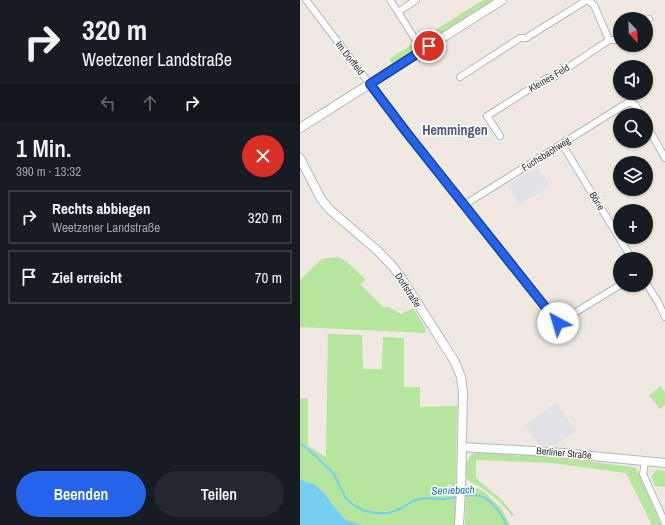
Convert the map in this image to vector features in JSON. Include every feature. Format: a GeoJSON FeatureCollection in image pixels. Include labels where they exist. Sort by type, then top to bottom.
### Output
{"type":"FeatureCollection","features":[{"type":"Feature","properties":{"kind":"street","name":"Im Dorffeld"},"geometry":{"type":"LineString","coordinates":[[306,0],[464,205],[558,323],[613,289]]}},
{"type":"Feature","properties":{"kind":"street"},"geometry":{"type":"LineString","coordinates":[[390,0],[415,39]]}},
{"type":"Feature","properties":{"kind":"street"},"geometry":{"type":"LineString","coordinates":[[398,12],[416,0]]}},
{"type":"Feature","properties":{"kind":"street"},"geometry":{"type":"LineString","coordinates":[[300,128],[502,0]]}},
{"type":"Feature","properties":{"kind":"street"},"geometry":{"type":"LineString","coordinates":[[460,77],[520,38],[526,38],[587,0],[594,5],[609,40]]}},
{"type":"Feature","properties":{"kind":"street","name":"Kleines Feld"},"geometry":{"type":"LineString","coordinates":[[500,136],[487,116],[547,78],[554,77],[609,40],[613,40]]}},
{"type":"Feature","properties":{"kind":"street","name":"Fuchsbachweg"},"geometry":{"type":"LineString","coordinates":[[619,108],[627,103],[632,103],[637,108]]}},
{"type":"Feature","properties":{"kind":"street","name":"Fuchsbachweg"},"geometry":{"type":"LineString","coordinates":[[464,205],[613,112]]}},
{"type":"Feature","properties":{"kind":"street"},"geometry":{"type":"LineString","coordinates":[[653,137],[665,158]]}},
{"type":"Feature","properties":{"kind":"street","name":"Börie"},"geometry":{"type":"LineString","coordinates":[[562,144],[628,252]]}},
{"type":"Feature","properties":{"kind":"street","name":"Dorfstraße"},"geometry":{"type":"LineString","coordinates":[[300,158],[321,199],[329,209],[378,251],[394,268],[455,362],[460,373],[463,386],[459,525]]}},
{"type":"Feature","properties":{"kind":"street"},"geometry":{"type":"LineString","coordinates":[[652,292],[665,317]]}},
{"type":"Feature","properties":{"kind":"street","name":"Berliner Straße"},"geometry":{"type":"LineString","coordinates":[[462,447],[551,452],[665,463]]}},
{"type":"Feature","properties":{"kind":"street"},"geometry":{"type":"LineString","coordinates":[[645,461],[643,474],[665,523]]}},
{"type":"Feature","properties":{"kind":"shaded area"},"geometry":{"type":"Polygon","coordinates":[[[537,166],[550,185],[520,205],[507,186],[537,166]]]}},
{"type":"Feature","properties":{"kind":"shaded area"},"geometry":{"type":"Polygon","coordinates":[[[556,403],[576,431],[556,445],[539,445],[525,425],[556,403]]]}},
{"type":"Feature","properties":{"kind":"green space"},"geometry":{"type":"Polygon","coordinates":[[[483,0],[494,0],[393,65],[389,59],[483,0]]]}},
{"type":"Feature","properties":{"kind":"green space"},"geometry":{"type":"Polygon","coordinates":[[[338,257],[347,262],[366,280],[360,284],[384,308],[387,306],[401,314],[413,308],[425,327],[425,333],[300,327],[300,280],[322,259],[338,257]]]}},
{"type":"Feature","properties":{"kind":"green space"},"geometry":{"type":"Polygon","coordinates":[[[328,334],[362,335],[363,369],[382,369],[383,337],[404,338],[404,387],[420,387],[420,407],[457,406],[455,525],[363,525],[346,520],[326,495],[314,484],[300,478],[300,398],[308,399],[308,446],[326,457],[328,334]]]}},
{"type":"Feature","properties":{"kind":"green space"},"geometry":{"type":"Polygon","coordinates":[[[661,386],[665,392],[665,405],[660,409],[649,395],[661,386]]]}},
{"type":"Feature","properties":{"kind":"green space"},"geometry":{"type":"Polygon","coordinates":[[[475,453],[516,454],[516,456],[520,456],[520,454],[547,456],[636,468],[661,525],[652,525],[626,473],[552,463],[476,460],[476,477],[482,484],[503,501],[514,515],[512,516],[494,497],[468,480],[466,468],[470,456],[475,453]]]}},
{"type":"Feature","properties":{"kind":"green space"},"geometry":{"type":"Polygon","coordinates":[[[656,470],[665,471],[665,487],[655,486],[651,477],[656,470]]]}},
{"type":"Feature","properties":{"kind":"green space"},"geometry":{"type":"Polygon","coordinates":[[[466,486],[475,487],[484,492],[501,508],[510,525],[465,525],[466,486]]]}},
{"type":"Feature","properties":{"kind":"water"},"geometry":{"type":"Polygon","coordinates":[[[300,478],[314,484],[326,495],[346,520],[363,525],[300,525],[300,478]]]}},
{"type":"Feature","properties":{"kind":"waterway","name":"Seniebach"},"geometry":{"type":"LineString","coordinates":[[300,444],[307,448],[334,474],[346,499],[365,511],[389,513],[402,508],[413,501],[424,498],[444,499],[458,497]]}},
{"type":"Feature","properties":{"kind":"waterway","name":"Seniebach"},"geometry":{"type":"LineString","coordinates":[[463,496],[477,495],[488,500],[498,510],[507,525]]}},
{"type":"Feature","properties":{"kind":"district","name":"Hemmingen"},"geometry":{"type":"Point","coordinates":[455,130]}},
{"type":"Feature","properties":{"kind":"route"},"geometry":{"type":"LineString","coordinates":[[429,46],[370,84],[407,133],[558,323]]}}]}
